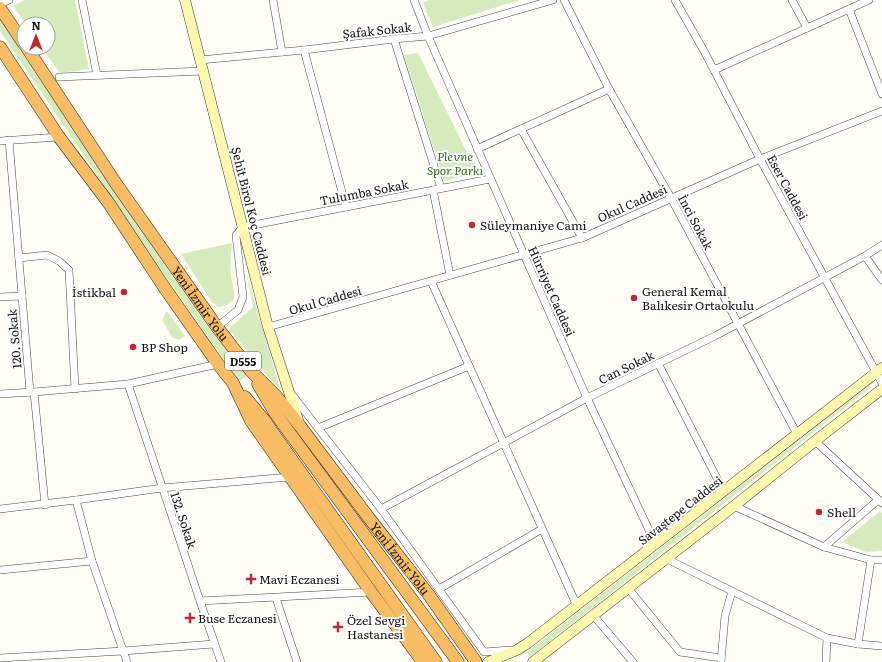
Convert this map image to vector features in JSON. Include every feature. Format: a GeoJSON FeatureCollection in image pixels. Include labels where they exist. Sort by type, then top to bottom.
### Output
{"type":"FeatureCollection","features":[{"type":"Feature","properties":{"kind":"highway"},"geometry":{"type":"LineString","coordinates":[[0,8],[16,32]]}},
{"type":"Feature","properties":{"kind":"highway","name":"Yeni İzmir Yolu"},"geometry":{"type":"LineString","coordinates":[[0,46],[59,137],[108,202],[164,287],[233,383],[251,421],[423,662]]}},
{"type":"Feature","properties":{"kind":"highway","name":"Yeni İzmir Yolu"},"geometry":{"type":"LineString","coordinates":[[32,56],[117,185],[216,327],[251,371],[276,396],[300,426],[429,595],[476,662]]}},
{"type":"Feature","properties":{"kind":"highway","name":"Yeni İzmir Yolu"},"geometry":{"type":"LineString","coordinates":[[251,371],[275,413],[458,662]]}},
{"type":"Feature","properties":{"kind":"highway"},"geometry":{"type":"LineString","coordinates":[[233,383],[265,421],[436,662]]}},
{"type":"Feature","properties":{"kind":"highway"},"geometry":{"type":"LineString","coordinates":[[469,662],[476,662]]}},
{"type":"Feature","properties":{"kind":"main road","name":"Şehit Birol Koç Caddesi"},"geometry":{"type":"LineString","coordinates":[[185,0],[268,327],[300,426]]}},
{"type":"Feature","properties":{"kind":"main road","name":"Savaştepe Caddesi"},"geometry":{"type":"LineString","coordinates":[[488,662],[517,650],[528,643],[879,371]]}},
{"type":"Feature","properties":{"kind":"main road"},"geometry":{"type":"LineString","coordinates":[[533,662],[667,559],[882,389]]}},
{"type":"Feature","properties":{"kind":"street"},"geometry":{"type":"LineString","coordinates":[[0,4],[9,0]]}},
{"type":"Feature","properties":{"kind":"street"},"geometry":{"type":"LineString","coordinates":[[82,0],[97,75]]}},
{"type":"Feature","properties":{"kind":"street"},"geometry":{"type":"LineString","coordinates":[[273,0],[282,52]]}},
{"type":"Feature","properties":{"kind":"street","name":"Hürriyet Caddesi"},"geometry":{"type":"LineString","coordinates":[[414,0],[428,36],[523,254],[587,398],[656,545]]}},
{"type":"Feature","properties":{"kind":"street","name":"Şafak Sokak"},"geometry":{"type":"LineString","coordinates":[[200,60],[428,36],[552,0]]}},
{"type":"Feature","properties":{"kind":"street","name":"İnci Sokak"},"geometry":{"type":"LineString","coordinates":[[564,0],[609,88],[671,198],[797,434]]}},
{"type":"Feature","properties":{"kind":"street","name":"Eser Caddesi"},"geometry":{"type":"LineString","coordinates":[[675,0],[714,70],[824,278],[879,371],[882,383]]}},
{"type":"Feature","properties":{"kind":"street"},"geometry":{"type":"LineString","coordinates":[[792,0],[807,28]]}},
{"type":"Feature","properties":{"kind":"street"},"geometry":{"type":"LineString","coordinates":[[714,70],[869,0]]}},
{"type":"Feature","properties":{"kind":"street"},"geometry":{"type":"LineString","coordinates":[[849,9],[882,94]]}},
{"type":"Feature","properties":{"kind":"street"},"geometry":{"type":"LineString","coordinates":[[394,39],[437,189],[450,275]]}},
{"type":"Feature","properties":{"kind":"street"},"geometry":{"type":"LineString","coordinates":[[304,50],[346,207]]}},
{"type":"Feature","properties":{"kind":"street"},"geometry":{"type":"LineString","coordinates":[[59,77],[203,71]]}},
{"type":"Feature","properties":{"kind":"street"},"geometry":{"type":"LineString","coordinates":[[477,149],[609,88]]}},
{"type":"Feature","properties":{"kind":"street","name":"Okul Caddesi"},"geometry":{"type":"LineString","coordinates":[[268,327],[582,238],[760,158],[882,111]]}},
{"type":"Feature","properties":{"kind":"street"},"geometry":{"type":"LineString","coordinates":[[521,129],[582,238]]}},
{"type":"Feature","properties":{"kind":"street"},"geometry":{"type":"LineString","coordinates":[[0,141],[59,137]]}},
{"type":"Feature","properties":{"kind":"street","name":"120. Sokak"},"geometry":{"type":"LineString","coordinates":[[9,140],[18,258],[45,504]]}},
{"type":"Feature","properties":{"kind":"street","name":"Tulumba Sokak"},"geometry":{"type":"LineString","coordinates":[[243,227],[490,179]]}},
{"type":"Feature","properties":{"kind":"street"},"geometry":{"type":"LineString","coordinates":[[216,327],[238,310],[243,297],[236,235],[243,227]]}},
{"type":"Feature","properties":{"kind":"street","name":"Can Sokak"},"geometry":{"type":"LineString","coordinates":[[381,509],[587,398],[738,324],[865,256],[882,245]]}},
{"type":"Feature","properties":{"kind":"street"},"geometry":{"type":"LineString","coordinates":[[18,258],[47,256],[59,261],[68,270],[75,389]]}},
{"type":"Feature","properties":{"kind":"street"},"geometry":{"type":"LineString","coordinates":[[865,256],[882,280]]}},
{"type":"Feature","properties":{"kind":"street"},"geometry":{"type":"LineString","coordinates":[[431,281],[577,606]]}},
{"type":"Feature","properties":{"kind":"street"},"geometry":{"type":"LineString","coordinates":[[0,297],[22,296]]}},
{"type":"Feature","properties":{"kind":"street"},"geometry":{"type":"LineString","coordinates":[[0,394],[128,384],[218,364]]}},
{"type":"Feature","properties":{"kind":"street"},"geometry":{"type":"LineString","coordinates":[[658,364],[724,492]]}},
{"type":"Feature","properties":{"kind":"street"},"geometry":{"type":"LineString","coordinates":[[318,428],[469,366]]}},
{"type":"Feature","properties":{"kind":"street","name":"132. Sokak"},"geometry":{"type":"LineString","coordinates":[[128,384],[221,662]]}},
{"type":"Feature","properties":{"kind":"street"},"geometry":{"type":"LineString","coordinates":[[290,393],[381,509],[484,652],[517,650]]}},
{"type":"Feature","properties":{"kind":"street"},"geometry":{"type":"LineString","coordinates":[[815,441],[880,502],[824,547]]}},
{"type":"Feature","properties":{"kind":"street"},"geometry":{"type":"LineString","coordinates":[[0,510],[162,488],[290,477]]}},
{"type":"Feature","properties":{"kind":"street"},"geometry":{"type":"LineString","coordinates":[[76,500],[92,561],[127,662]]}},
{"type":"Feature","properties":{"kind":"street"},"geometry":{"type":"LineString","coordinates":[[734,506],[824,547],[871,560],[882,560]]}},
{"type":"Feature","properties":{"kind":"street"},"geometry":{"type":"LineString","coordinates":[[439,589],[542,529]]}},
{"type":"Feature","properties":{"kind":"street"},"geometry":{"type":"LineString","coordinates":[[667,559],[827,638],[858,644],[882,646]]}},
{"type":"Feature","properties":{"kind":"street"},"geometry":{"type":"LineString","coordinates":[[858,644],[871,560]]}},
{"type":"Feature","properties":{"kind":"street"},"geometry":{"type":"LineString","coordinates":[[0,570],[92,561]]}},
{"type":"Feature","properties":{"kind":"street"},"geometry":{"type":"LineString","coordinates":[[628,588],[680,652],[721,660],[725,616],[732,591]]}},
{"type":"Feature","properties":{"kind":"street"},"geometry":{"type":"LineString","coordinates":[[200,602],[372,592]]}},
{"type":"Feature","properties":{"kind":"street"},"geometry":{"type":"LineString","coordinates":[[276,598],[297,662]]}},
{"type":"Feature","properties":{"kind":"street"},"geometry":{"type":"LineString","coordinates":[[593,615],[633,662]]}},
{"type":"Feature","properties":{"kind":"street"},"geometry":{"type":"LineString","coordinates":[[826,662],[827,638]]}},
{"type":"Feature","properties":{"kind":"street"},"geometry":{"type":"LineString","coordinates":[[0,658],[31,659],[214,644]]}},
{"type":"Feature","properties":{"kind":"green space"},"geometry":{"type":"Polygon","coordinates":[[[25,0],[75,0],[89,69],[60,73],[48,56],[56,56],[56,16],[20,16],[13,6],[25,0]]]}},
{"type":"Feature","properties":{"kind":"green space"},"geometry":{"type":"Polygon","coordinates":[[[429,0],[520,0],[433,27],[423,3],[429,0]]]}},
{"type":"Feature","properties":{"kind":"green space"},"geometry":{"type":"Polygon","coordinates":[[[0,20],[16,44],[16,55],[0,31],[0,20]]]}},
{"type":"Feature","properties":{"kind":"green space","name":"Plevne Spor Parkı"},"geometry":{"type":"Polygon","coordinates":[[[418,53],[477,173],[444,181],[404,55],[418,53]]]}},
{"type":"Feature","properties":{"kind":"green space"},"geometry":{"type":"Polygon","coordinates":[[[17,56],[24,56],[164,264],[206,324],[247,376],[239,381],[159,267],[17,56]]]}},
{"type":"Feature","properties":{"kind":"green space"},"geometry":{"type":"Polygon","coordinates":[[[232,243],[231,279],[234,290],[234,299],[227,305],[218,307],[212,302],[181,254],[232,243]]]}},
{"type":"Feature","properties":{"kind":"green space"},"geometry":{"type":"Polygon","coordinates":[[[246,272],[281,392],[229,329],[253,307],[246,272]]]}},
{"type":"Feature","properties":{"kind":"green space"},"geometry":{"type":"Polygon","coordinates":[[[167,311],[185,336],[179,340],[172,337],[162,320],[167,311]]]}},
{"type":"Feature","properties":{"kind":"green space"},"geometry":{"type":"Polygon","coordinates":[[[869,386],[871,387],[530,657],[527,652],[869,386]]]}},
{"type":"Feature","properties":{"kind":"green space"},"geometry":{"type":"Polygon","coordinates":[[[880,511],[882,513],[882,551],[866,552],[842,542],[880,511]]]}},
{"type":"Feature","properties":{"kind":"place","name":"Süleymaniye Cami"},"geometry":{"type":"Point","coordinates":[472,225]}},
{"type":"Feature","properties":{"kind":"place","name":"İstikbal"},"geometry":{"type":"Point","coordinates":[124,292]}},
{"type":"Feature","properties":{"kind":"place","name":"General Kemal Balıkesir Ortaokulu"},"geometry":{"type":"Point","coordinates":[634,298]}},
{"type":"Feature","properties":{"kind":"place","name":"BP Shop"},"geometry":{"type":"Point","coordinates":[133,347]}},
{"type":"Feature","properties":{"kind":"place","name":"Shell"},"geometry":{"type":"Point","coordinates":[819,512]}},
{"type":"Feature","properties":{"kind":"place","name":"Mavi Eczanesi"},"geometry":{"type":"Point","coordinates":[251,579]}},
{"type":"Feature","properties":{"kind":"place","name":"Buse Eczanesi"},"geometry":{"type":"Point","coordinates":[190,618]}},
{"type":"Feature","properties":{"kind":"place","name":"Özel Sevgi Hastanesi"},"geometry":{"type":"Point","coordinates":[338,627]}}]}
